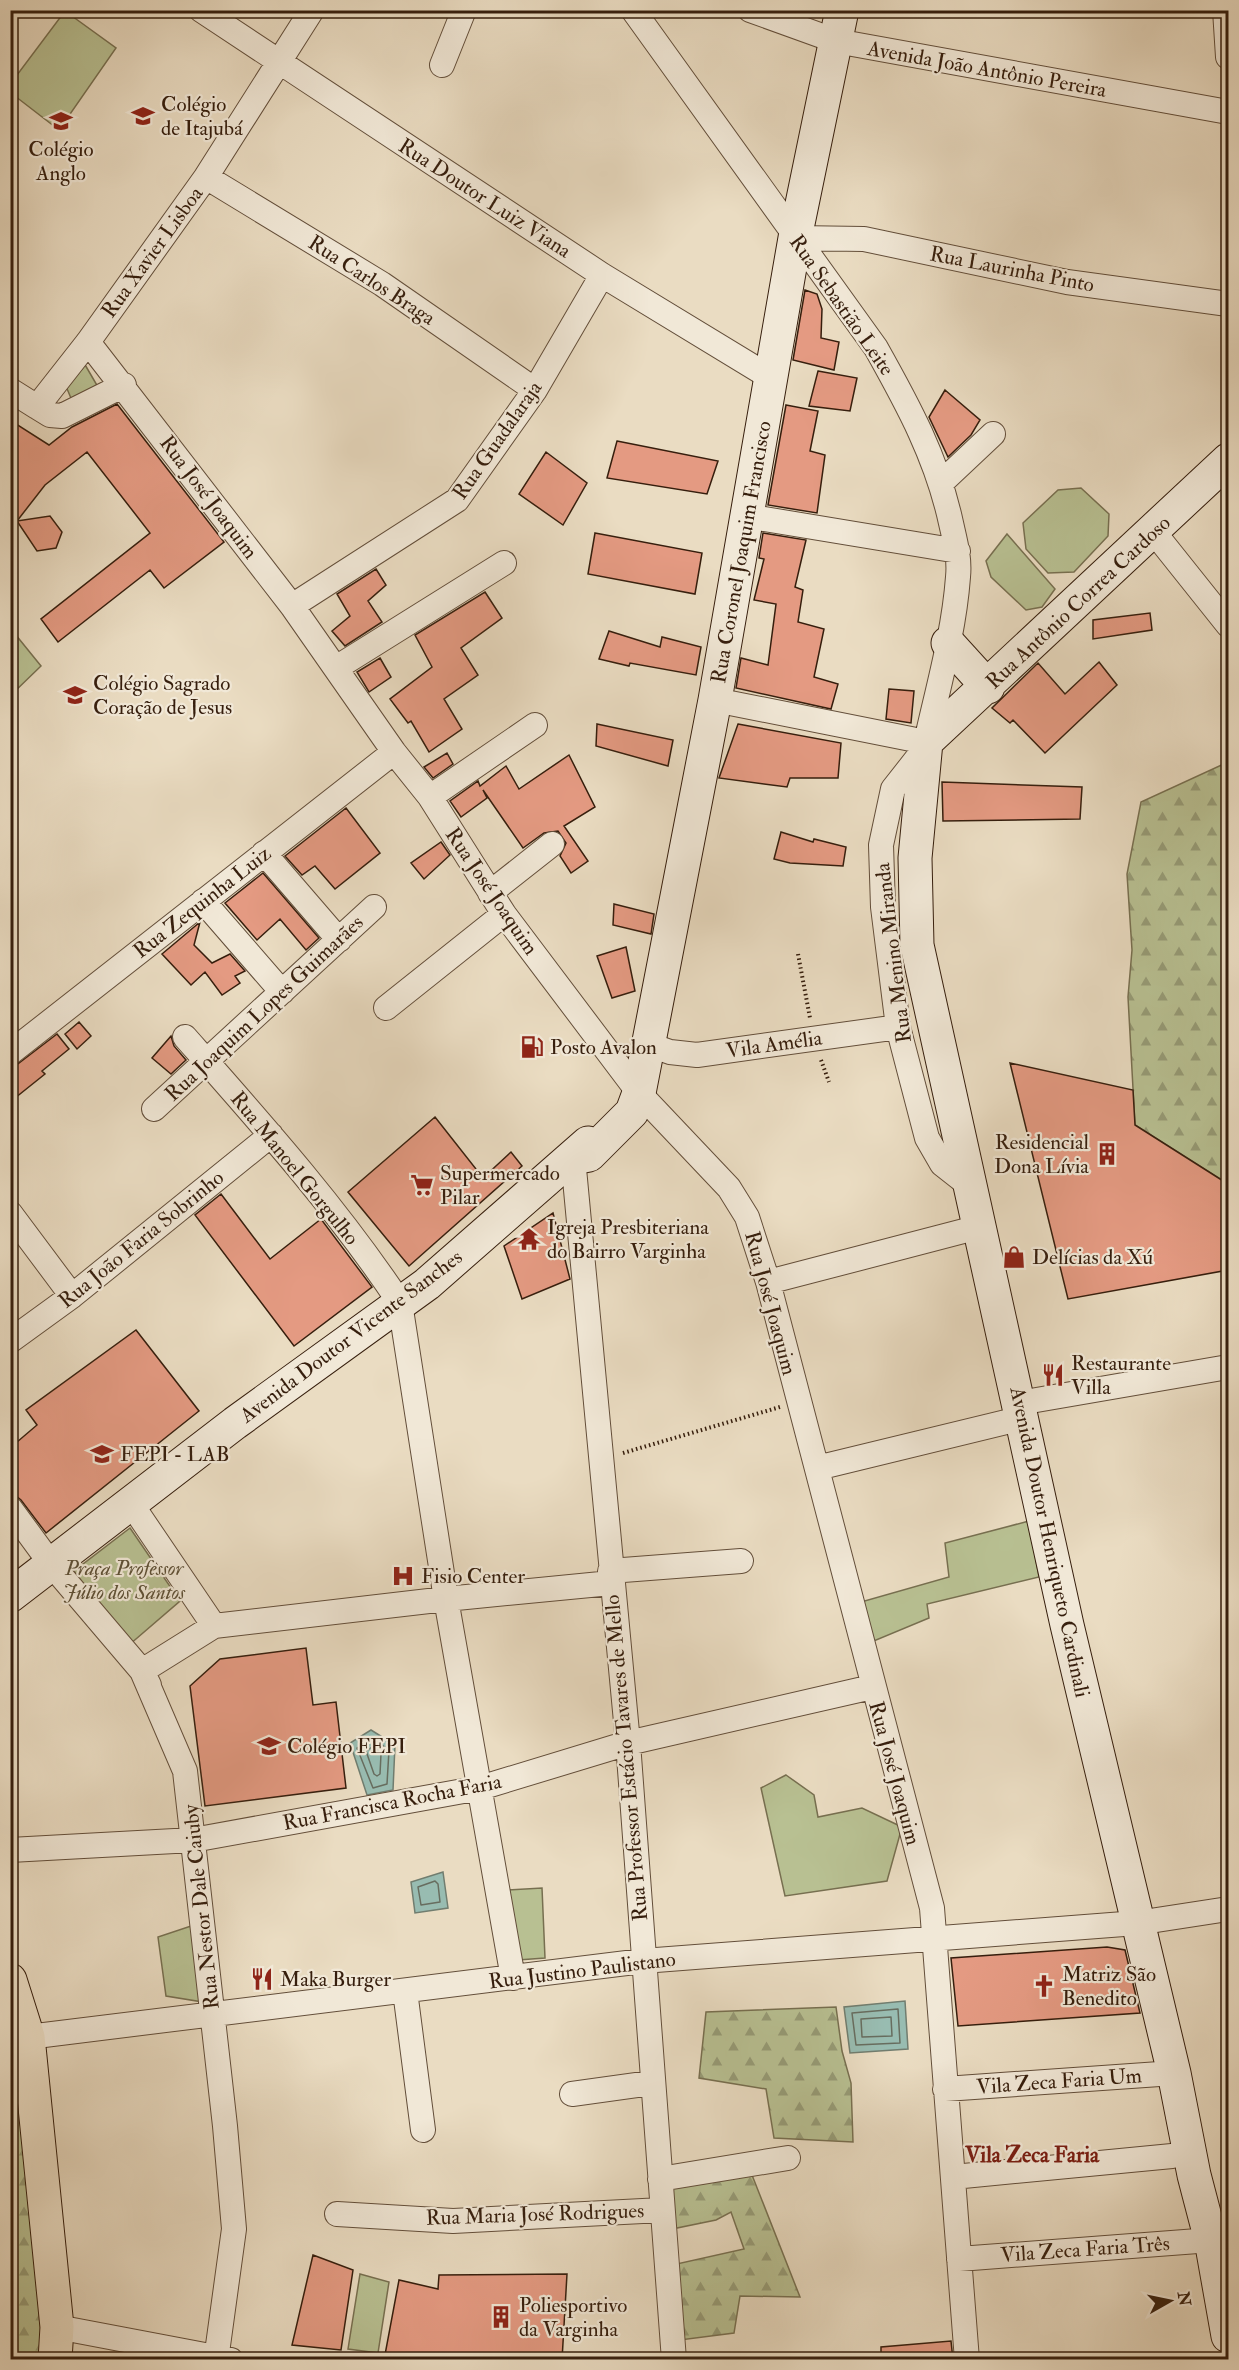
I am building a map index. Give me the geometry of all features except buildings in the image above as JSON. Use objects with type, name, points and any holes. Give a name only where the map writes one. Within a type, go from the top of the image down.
[{"type":"main road","name":"Rua Coronel Joaquim Francisco","points":[[639,1093],[715,700],[746,516],[773,379],[795,238],[839,26]]},
{"type":"main road","name":"Rua Antônio Correa Cardoso","points":[[926,745],[1228,460]]},
{"type":"main road","points":[[948,643],[988,687]]},
{"type":"main road","name":"Avenida Doutor Henriqueto Cardinali","points":[[926,745],[915,858],[917,945],[1067,1625],[1174,2073],[1228,2327]]},
{"type":"main road","name":"Avenida Doutor Vicente Sanches","points":[[10,1596],[235,1424],[427,1284],[573,1158],[589,1155],[632,1112],[639,1093]]},
{"type":"main road","points":[[10,1980],[28,2037],[57,2327],[55,2360]]},
{"type":"street","name":"Rua Doutor Luiz Viana","points":[[201,10],[602,275],[773,379]]},
{"type":"street","name":"Rua Xavier Lisboa","points":[[37,407],[88,342],[206,177],[312,10]]},
{"type":"street","points":[[442,65],[464,10]]},
{"type":"street","name":"Rua Sebastião Leite","points":[[633,10],[876,348],[909,406],[942,482],[958,551],[958,576],[948,643],[926,745]]},
{"type":"street","name":"Avenida João Antônio Pereira","points":[[750,10],[839,26],[1228,112]]},
{"type":"street","points":[[1224,10],[1228,57]]},
{"type":"street","name":"Rua Carlos Braga","points":[[206,177],[382,284],[535,390]]},
{"type":"street","name":"Rua Laurinha Pinto","points":[[795,238],[864,238],[1066,282],[1228,304]]},
{"type":"street","name":"Rua Guadalaraja","points":[[292,606],[457,500],[535,390],[602,275]]},
{"type":"street","name":"Rua José Joaquim","points":[[88,342],[124,385],[292,606],[394,752],[430,797],[504,914],[639,1093],[729,1188],[747,1217],[768,1281],[798,1402],[818,1468],[872,1687],[932,1908],[967,2360]]},
{"type":"street","points":[[10,390],[50,415],[62,417],[124,385]]},
{"type":"street","points":[[942,482],[993,434]]},
{"type":"street","points":[[746,516],[958,551]]},
{"type":"street","points":[[1153,531],[1228,625]]},
{"type":"street","points":[[336,668],[504,563]]},
{"type":"street","points":[[715,700],[926,745]]},
{"type":"street","points":[[430,797],[535,725]]},
{"type":"street","name":"Rua Menino Miranda","points":[[926,745],[893,789],[881,845],[883,907],[898,1027],[927,1138],[942,1164],[970,1186]]},
{"type":"street","name":"Rua Zequinha Luiz","points":[[10,1053],[394,752]]},
{"type":"street","points":[[490,893],[552,844]]},
{"type":"street","points":[[264,853],[339,940]]},
{"type":"street","points":[[203,901],[282,992]]},
{"type":"street","name":"Rua Joaquim Lopes Guimarães","points":[[154,1109],[374,907]]},
{"type":"street","points":[[386,1008],[504,914]]},
{"type":"street","name":"Vila Amélia","points":[[650,1045],[670,1052],[697,1055],[898,1027]]},
{"type":"street","name":"Rua Manoel Gorgulho","points":[[185,1037],[270,1135],[378,1270],[400,1303]]},
{"type":"street","name":"Rua João Faria Sobrinho","points":[[10,1341],[72,1296],[270,1135]]},
{"type":"street","name":"Rua Professor Estácio Tavares de Mello","points":[[573,1158],[627,1743],[651,2083],[674,2360]]},
{"type":"street","points":[[10,1213],[72,1296]]},
{"type":"street","points":[[768,1281],[980,1227]]},
{"type":"street","points":[[400,1303],[446,1599],[513,1978]]},
{"type":"street","points":[[818,1468],[1021,1410],[1228,1367]]},
{"type":"street","points":[[132,1505],[214,1626]]},
{"type":"street","name":"Rua Nestor Dale Caiuby","points":[[10,1508],[51,1564],[142,1671],[185,1770],[213,2014],[234,2229],[221,2358]]},
{"type":"street","points":[[142,1671],[214,1626],[741,1562]]},
{"type":"street","name":"Rua Francisca Rocha Faria","points":[[10,1850],[193,1840],[480,1788],[627,1743],[872,1687]]},
{"type":"street","name":"Rua Justino Paulistano","points":[[28,2037],[643,1961],[1137,1923],[1228,1909]]},
{"type":"street","points":[[405,1991],[423,2130]]},
{"type":"street","name":"Vila Zeca Faria Um","points":[[945,2089],[1174,2073]]},
{"type":"street","points":[[572,2094],[651,2083]]},
{"type":"street","points":[[953,2177],[1172,2156]]},
{"type":"street","points":[[660,2180],[788,2158]]},
{"type":"street","name":"Rua Maria José Rodrigues","points":[[337,2214],[453,2221],[662,2210]]},
{"type":"street","name":"Vila Zeca Faria Três","points":[[959,2259],[1211,2240]]},
{"type":"street","points":[[57,2327],[221,2358]]},
{"type":"path","points":[[601,1459],[798,1402]]},
{"type":"green space","points":[[65,11],[116,48],[59,130],[11,93],[11,83]]},
{"type":"green space","points":[[84,363],[98,387],[73,403],[65,384]]},
{"type":"green space","points":[[1081,488],[1109,514],[1108,536],[1074,572],[1048,573],[1026,549],[1023,523],[1058,490]]},
{"type":"green space","points":[[1007,534],[1055,589],[1042,607],[1026,610],[991,577],[986,561]]},
{"type":"green space","points":[[11,629],[41,666],[10,695]]},
{"type":"green space","points":[[1228,762],[1228,1184],[1135,1125],[1128,997],[1132,950],[1127,874],[1141,802]]},
{"type":"green space","points":[[1029,1521],[1039,1577],[927,1604],[929,1618],[869,1643],[861,1602],[949,1577],[945,1543]]},
{"type":"green space","name":"Praça Professor Júlio dos Santos","points":[[130,1528],[180,1601],[129,1645],[74,1571]]},
{"type":"green space","points":[[786,1775],[814,1795],[818,1817],[862,1808],[902,1827],[887,1881],[785,1896],[761,1788]]},
{"type":"green space","points":[[542,1888],[545,1958],[518,1960],[507,1890]]},
{"type":"green space","points":[[194,1925],[203,2002],[166,1996],[158,1937]]},
{"type":"green space","points":[[836,2007],[842,2051],[851,2083],[853,2142],[774,2138],[766,2089],[699,2078],[706,2012]]},
{"type":"green space","points":[[10,2012],[17,2033],[43,2359],[11,2359]]},
{"type":"green space","points":[[752,2175],[800,2297],[740,2296],[734,2333],[680,2340],[672,2265],[744,2249],[731,2212],[716,2220],[672,2229],[670,2187]]},
{"type":"green space","points":[[360,2274],[389,2282],[378,2353],[348,2349]]},
{"type":"water","points":[[371,1730],[395,1745],[393,1790],[367,1795],[350,1743]]},
{"type":"water","points":[[443,1872],[448,1908],[415,1913],[411,1882]]},
{"type":"water","points":[[905,2001],[908,2049],[850,2053],[844,2007]]},
{"type":"place","name":"Colégio de Itajubá","points":[[143,116]]},
{"type":"place","name":"Colégio Anglo","points":[[61,121]]},
{"type":"place","name":"Colégio Sagrado Coração de Jesus","points":[[75,695]]},
{"type":"place","name":"Posto Avalon","points":[[532,1047]]},
{"type":"place","name":"Residencial Dona Lívia","points":[[1107,1154]]},
{"type":"place","name":"Supermercado Pilar","points":[[422,1185]]},
{"type":"place","name":"Igreja Presbiteriana do Bairro Varginha","points":[[529,1239]]},
{"type":"place","name":"Delícias da Xú","points":[[1014,1257]]},
{"type":"place","name":"Restaurante Villa","points":[[1053,1375]]},
{"type":"place","name":"FEPI - LAB","points":[[102,1454]]},
{"type":"place","name":"Fisio Center","points":[[403,1576]]},
{"type":"place","name":"Colégio FEPI","points":[[269,1746]]},
{"type":"place","name":"Maka Burger","points":[[262,1979]]},
{"type":"place","name":"Matriz São Benedito","points":[[1044,1986]]},
{"type":"place","name":"Poliesportivo da Varginha","points":[[501,2317]]},
{"type":"district","name":"Vila Zeca Faria","points":[[1032,2154]]}]
